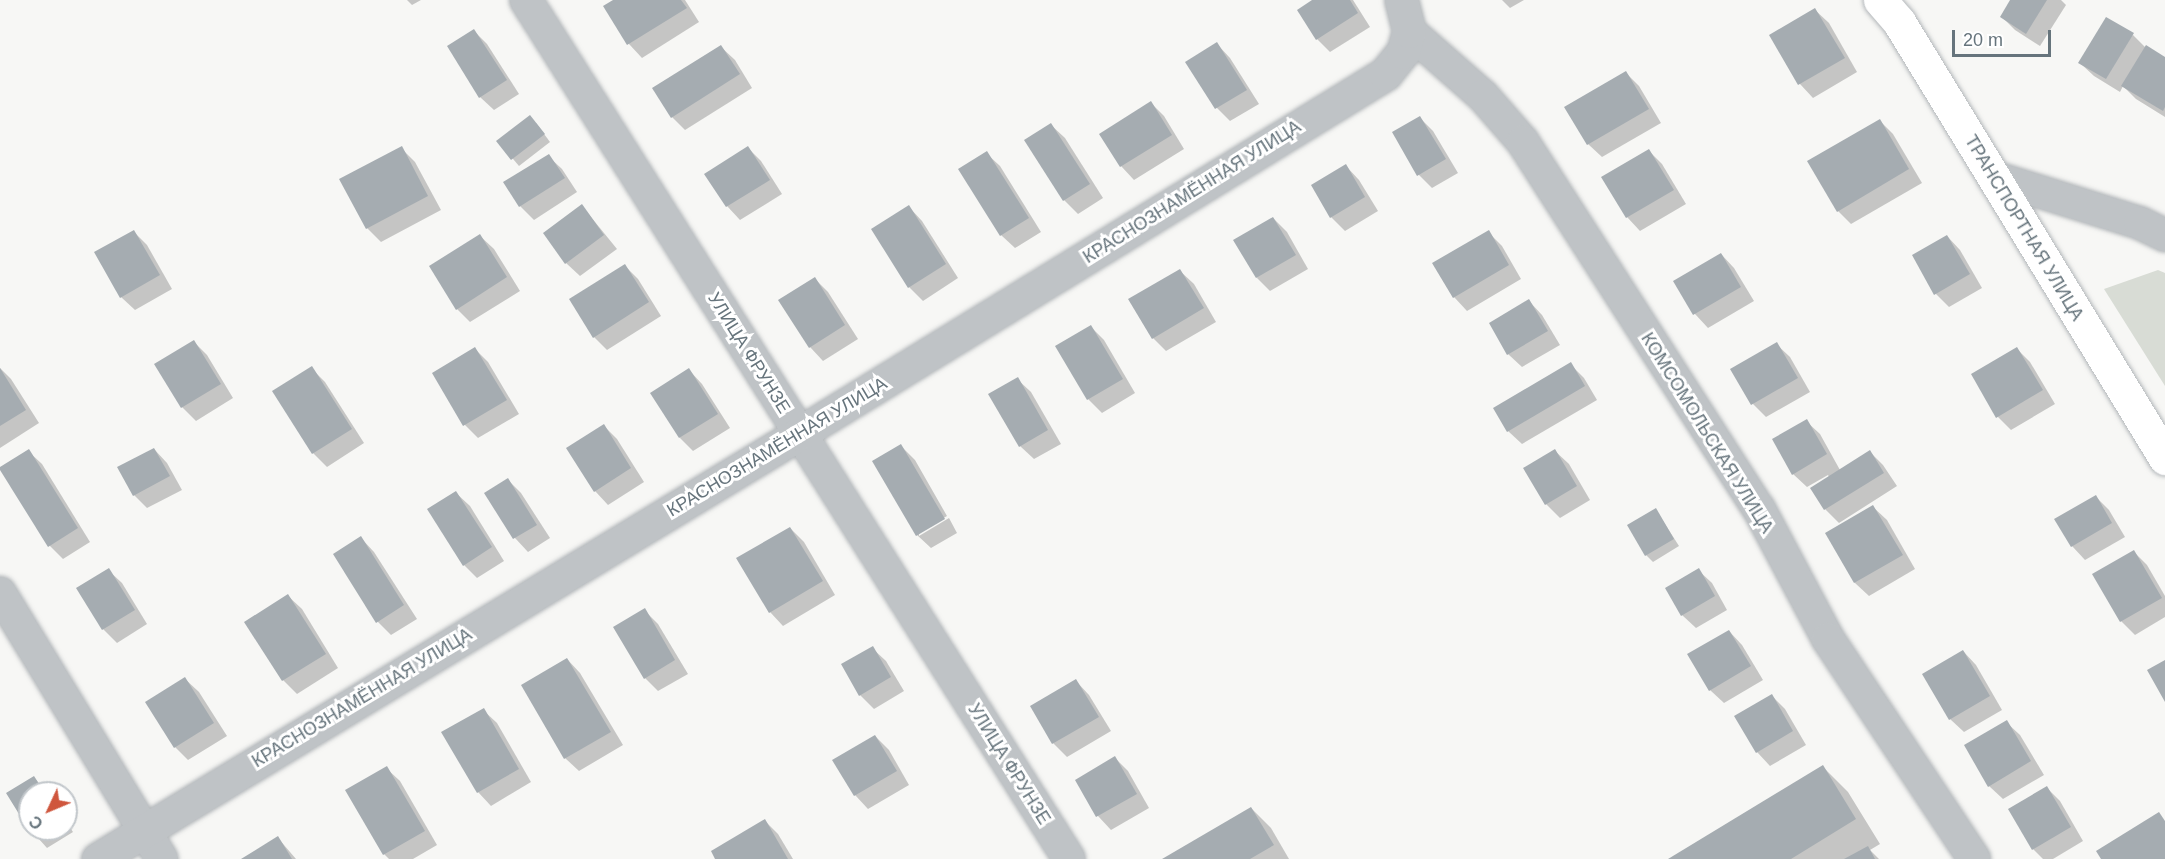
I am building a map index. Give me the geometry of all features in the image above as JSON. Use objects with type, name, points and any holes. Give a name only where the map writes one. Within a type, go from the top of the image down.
[{"type":"main road","name":"ТРАНСПОРТНАЯ УЛИЦА","points":[[1880,0],[1899,22],[2165,458]]},
{"type":"street","name":"УЛИЦА ФРУНЗЕ","points":[[526,0],[1069,859]]},
{"type":"street","points":[[1401,0],[1409,31]]},
{"type":"street","name":"КРАСНОЗНАМЁННАЯ УЛИЦА","points":[[98,859],[800,433],[1385,74],[1403,52],[1409,31]]},
{"type":"street","name":"КОМСОМОЛЬСКАЯ УЛИЦА","points":[[1409,31],[1483,96],[1522,142],[1759,509],[1828,639],[1974,859]]},
{"type":"street","points":[[1994,177],[2140,223],[2165,234]]},
{"type":"street","points":[[0,593],[162,859]]},
{"type":"shaded area","points":[[2158,270],[2165,273],[2165,386],[2104,289]]},
{"type":"building","points":[[613,0],[681,0],[687,8],[627,45],[603,6]]},
{"type":"building","points":[[1312,0],[1350,0],[1358,13],[1316,40],[1297,10]]},
{"type":"building","points":[[2010,0],[2047,0],[2026,34],[2000,17]]},
{"type":"building","points":[[1815,8],[1845,58],[1798,85],[1769,35]]},
{"type":"building","points":[[2106,17],[2134,33],[2106,79],[2078,63]]},
{"type":"building","points":[[474,29],[507,80],[479,98],[447,46]]},
{"type":"building","points":[[1217,42],[1247,90],[1215,109],[1185,62]]},
{"type":"building","points":[[721,45],[740,74],[671,118],[652,88]]},
{"type":"building","points":[[2146,45],[2165,57],[2165,107],[2163,111],[2121,86]]},
{"type":"building","points":[[1626,71],[1649,109],[1587,145],[1564,107]]},
{"type":"building","points":[[1151,101],[1172,135],[1120,167],[1099,134]]},
{"type":"building","points":[[530,115],[545,134],[511,160],[496,141]]},
{"type":"building","points":[[1420,116],[1446,159],[1417,176],[1392,132]]},
{"type":"building","points":[[1880,119],[1909,169],[1837,212],[1807,161]]},
{"type":"building","points":[[1051,123],[1090,184],[1063,201],[1024,140]]},
{"type":"building","points":[[402,146],[428,196],[366,229],[339,179]]},
{"type":"building","points":[[748,146],[770,180],[726,207],[704,174]]},
{"type":"building","points":[[1649,149],[1674,190],[1626,218],[1601,177]]},
{"type":"building","points":[[987,151],[1029,218],[1000,236],[958,169]]},
{"type":"building","points":[[549,154],[565,178],[519,207],[503,182]]},
{"type":"building","points":[[1346,164],[1365,197],[1330,218],[1311,185]]},
{"type":"building","points":[[582,204],[604,235],[565,264],[543,233]]},
{"type":"building","points":[[909,205],[946,264],[908,288],[871,229]]},
{"type":"building","points":[[1273,217],[1296,255],[1256,278],[1233,240]]},
{"type":"building","points":[[134,230],[160,275],[120,298],[94,252]]},
{"type":"building","points":[[1489,230],[1509,265],[1453,298],[1432,263]]},
{"type":"building","points":[[480,234],[507,277],[456,310],[429,266]]},
{"type":"building","points":[[1947,235],[1970,274],[1934,295],[1912,255]]},
{"type":"building","points":[[1721,253],[1741,287],[1693,315],[1673,281]]},
{"type":"building","points":[[625,264],[649,302],[593,338],[569,299]]},
{"type":"building","points":[[1180,269],[1204,308],[1152,339],[1128,299]]},
{"type":"building","points":[[815,277],[845,325],[809,348],[778,300]]},
{"type":"building","points":[[1529,299],[1548,331],[1507,355],[1489,323]]},
{"type":"building","points":[[1091,325],[1123,379],[1087,400],[1055,346]]},
{"type":"building","points":[[194,340],[221,384],[181,408],[154,364]]},
{"type":"building","points":[[1777,342],[1798,378],[1751,405],[1730,369]]},
{"type":"building","points":[[475,347],[507,400],[463,426],[432,373]]},
{"type":"building","points":[[2017,347],[2043,390],[1996,418],[1971,374]]},
{"type":"building","points":[[1571,362],[1585,386],[1507,432],[1493,408]]},
{"type":"building","points":[[312,366],[352,429],[312,454],[272,391]]},
{"type":"building","points":[[0,368],[26,410],[0,426]]},
{"type":"building","points":[[689,368],[718,414],[679,438],[650,393]]},
{"type":"building","points":[[1018,377],[1048,430],[1019,447],[988,394]]},
{"type":"building","points":[[1807,419],[1827,454],[1792,475],[1772,439]]},
{"type":"building","points":[[604,424],[631,468],[594,492],[566,448]]},
{"type":"building","points":[[901,444],[945,519],[916,536],[872,461]]},
{"type":"building","points":[[154,448],[170,476],[133,496],[117,467]]},
{"type":"building","points":[[29,449],[78,528],[48,547],[0,470],[0,467]]},
{"type":"building","points":[[1555,449],[1577,486],[1545,505],[1523,468]]},
{"type":"building","points":[[1870,450],[1884,473],[1824,510],[1810,488]]},
{"type":"building","points":[[508,478],[537,525],[513,539],[484,493]]},
{"type":"building","points":[[456,491],[492,547],[463,566],[427,509]]},
{"type":"building","points":[[2096,495],[2112,523],[2071,547],[2054,519]]},
{"type":"building","points":[[1873,505],[1903,555],[1854,583],[1825,533]]},
{"type":"building","points":[[1656,508],[1674,539],[1645,556],[1627,525]]},
{"type":"building","points":[[790,527],[823,581],[769,613],[736,558]]},
{"type":"building","points":[[361,536],[404,605],[376,623],[333,554]]},
{"type":"building","points":[[2134,550],[2162,598],[2120,622],[2092,574]]},
{"type":"building","points":[[109,568],[135,610],[102,630],[76,588]]},
{"type":"building","points":[[1699,568],[1715,596],[1681,616],[1665,588]]},
{"type":"building","points":[[288,594],[326,654],[282,681],[244,622]]},
{"type":"building","points":[[645,608],[675,660],[644,679],[613,627]]},
{"type":"building","points":[[1729,630],[1751,666],[1709,691],[1687,654]]},
{"type":"building","points":[[873,646],[891,677],[859,696],[841,664]]},
{"type":"building","points":[[1963,650],[1990,696],[1949,720],[1922,674]]},
{"type":"building","points":[[567,658],[611,732],[564,759],[521,685]]},
{"type":"building","points":[[2165,660],[2165,702],[2147,670]]},
{"type":"building","points":[[185,677],[214,723],[174,748],[145,702]]},
{"type":"building","points":[[1076,679],[1099,717],[1052,744],[1030,706]]},
{"type":"building","points":[[1772,694],[1793,731],[1756,753],[1734,716]]},
{"type":"building","points":[[484,708],[519,769],[477,793],[441,732]]},
{"type":"building","points":[[2007,720],[2031,761],[1988,787],[1964,745]]},
{"type":"building","points":[[875,735],[897,771],[854,796],[832,760]]},
{"type":"building","points":[[1115,756],[1137,794],[1096,817],[1075,780]]},
{"type":"building","points":[[1823,765],[1856,819],[1791,859],[1668,859]]},
{"type":"building","points":[[387,766],[425,831],[383,855],[345,790]]},
{"type":"building","points":[[34,776],[37,781],[26,781]]},
{"type":"building","points":[[18,786],[18,812],[6,793]]},
{"type":"building","points":[[2047,786],[2071,827],[2032,850],[2008,809]]},
{"type":"building","points":[[1251,807],[1274,845],[1250,859],[1162,859]]},
{"type":"building","points":[[2159,812],[2165,821],[2165,859],[2101,859],[2096,851]]},
{"type":"building","points":[[765,819],[788,859],[715,859],[711,851]]},
{"type":"building","points":[[278,836],[292,859],[241,859]]},
{"type":"building","points":[[1868,846],[1875,859],[1844,859]]}]
